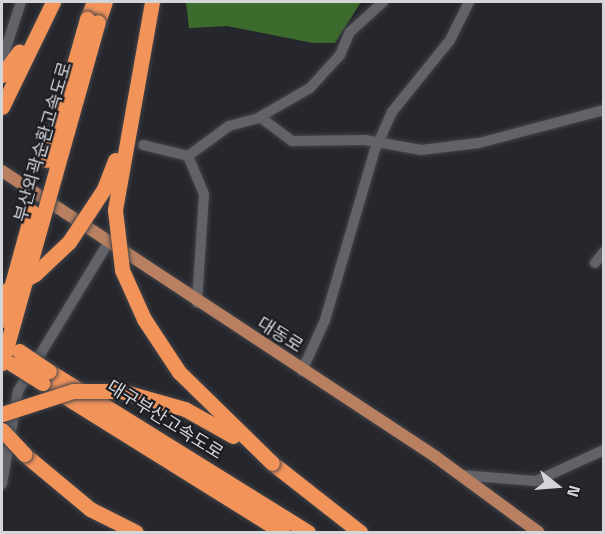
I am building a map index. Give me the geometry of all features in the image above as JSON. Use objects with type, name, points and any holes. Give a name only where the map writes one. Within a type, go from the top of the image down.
[{"type":"highway","points":[[2,75],[52,2]]},
{"type":"highway","points":[[2,107],[52,2]]},
{"type":"highway","name":"부산외곽순환고속도로","points":[[8,359],[93,20],[94,2]]},
{"type":"highway","name":"부산외곽순환고속도로","points":[[2,320],[93,20],[105,2]]},
{"type":"highway","points":[[2,293],[54,258],[98,199],[122,140],[152,2]]},
{"type":"highway","points":[[147,27],[115,210],[122,270],[144,319],[179,372],[272,463]]},
{"type":"highway","name":"대구부산고속도로","points":[[2,340],[8,359],[46,377],[308,532]]},
{"type":"highway","name":"대구부산고속도로","points":[[46,377],[282,532]]},
{"type":"highway","points":[[2,414],[73,391],[141,394],[209,421],[272,463],[360,532]]},
{"type":"highway","points":[[2,430],[24,454],[90,509],[136,532]]},
{"type":"main road","name":"대동로","points":[[2,171],[197,303],[460,475],[538,532]]},
{"type":"street","points":[[2,60],[21,2]]},
{"type":"street","points":[[143,145],[188,156],[229,126],[260,117],[319,80],[350,32],[383,2]]},
{"type":"street","points":[[302,370],[325,320],[378,142],[392,112],[450,40],[469,2]]},
{"type":"street","points":[[260,117],[292,141],[378,142],[421,150],[457,147],[603,110]]},
{"type":"street","points":[[188,156],[204,194],[197,303]]},
{"type":"street","points":[[2,484],[18,391],[108,243]]},
{"type":"street","points":[[595,263],[603,252]]},
{"type":"street","points":[[460,475],[536,481],[603,450]]},
{"type":"green space","points":[[186,2],[361,2],[335,43],[313,43],[227,26],[189,28]]}]
